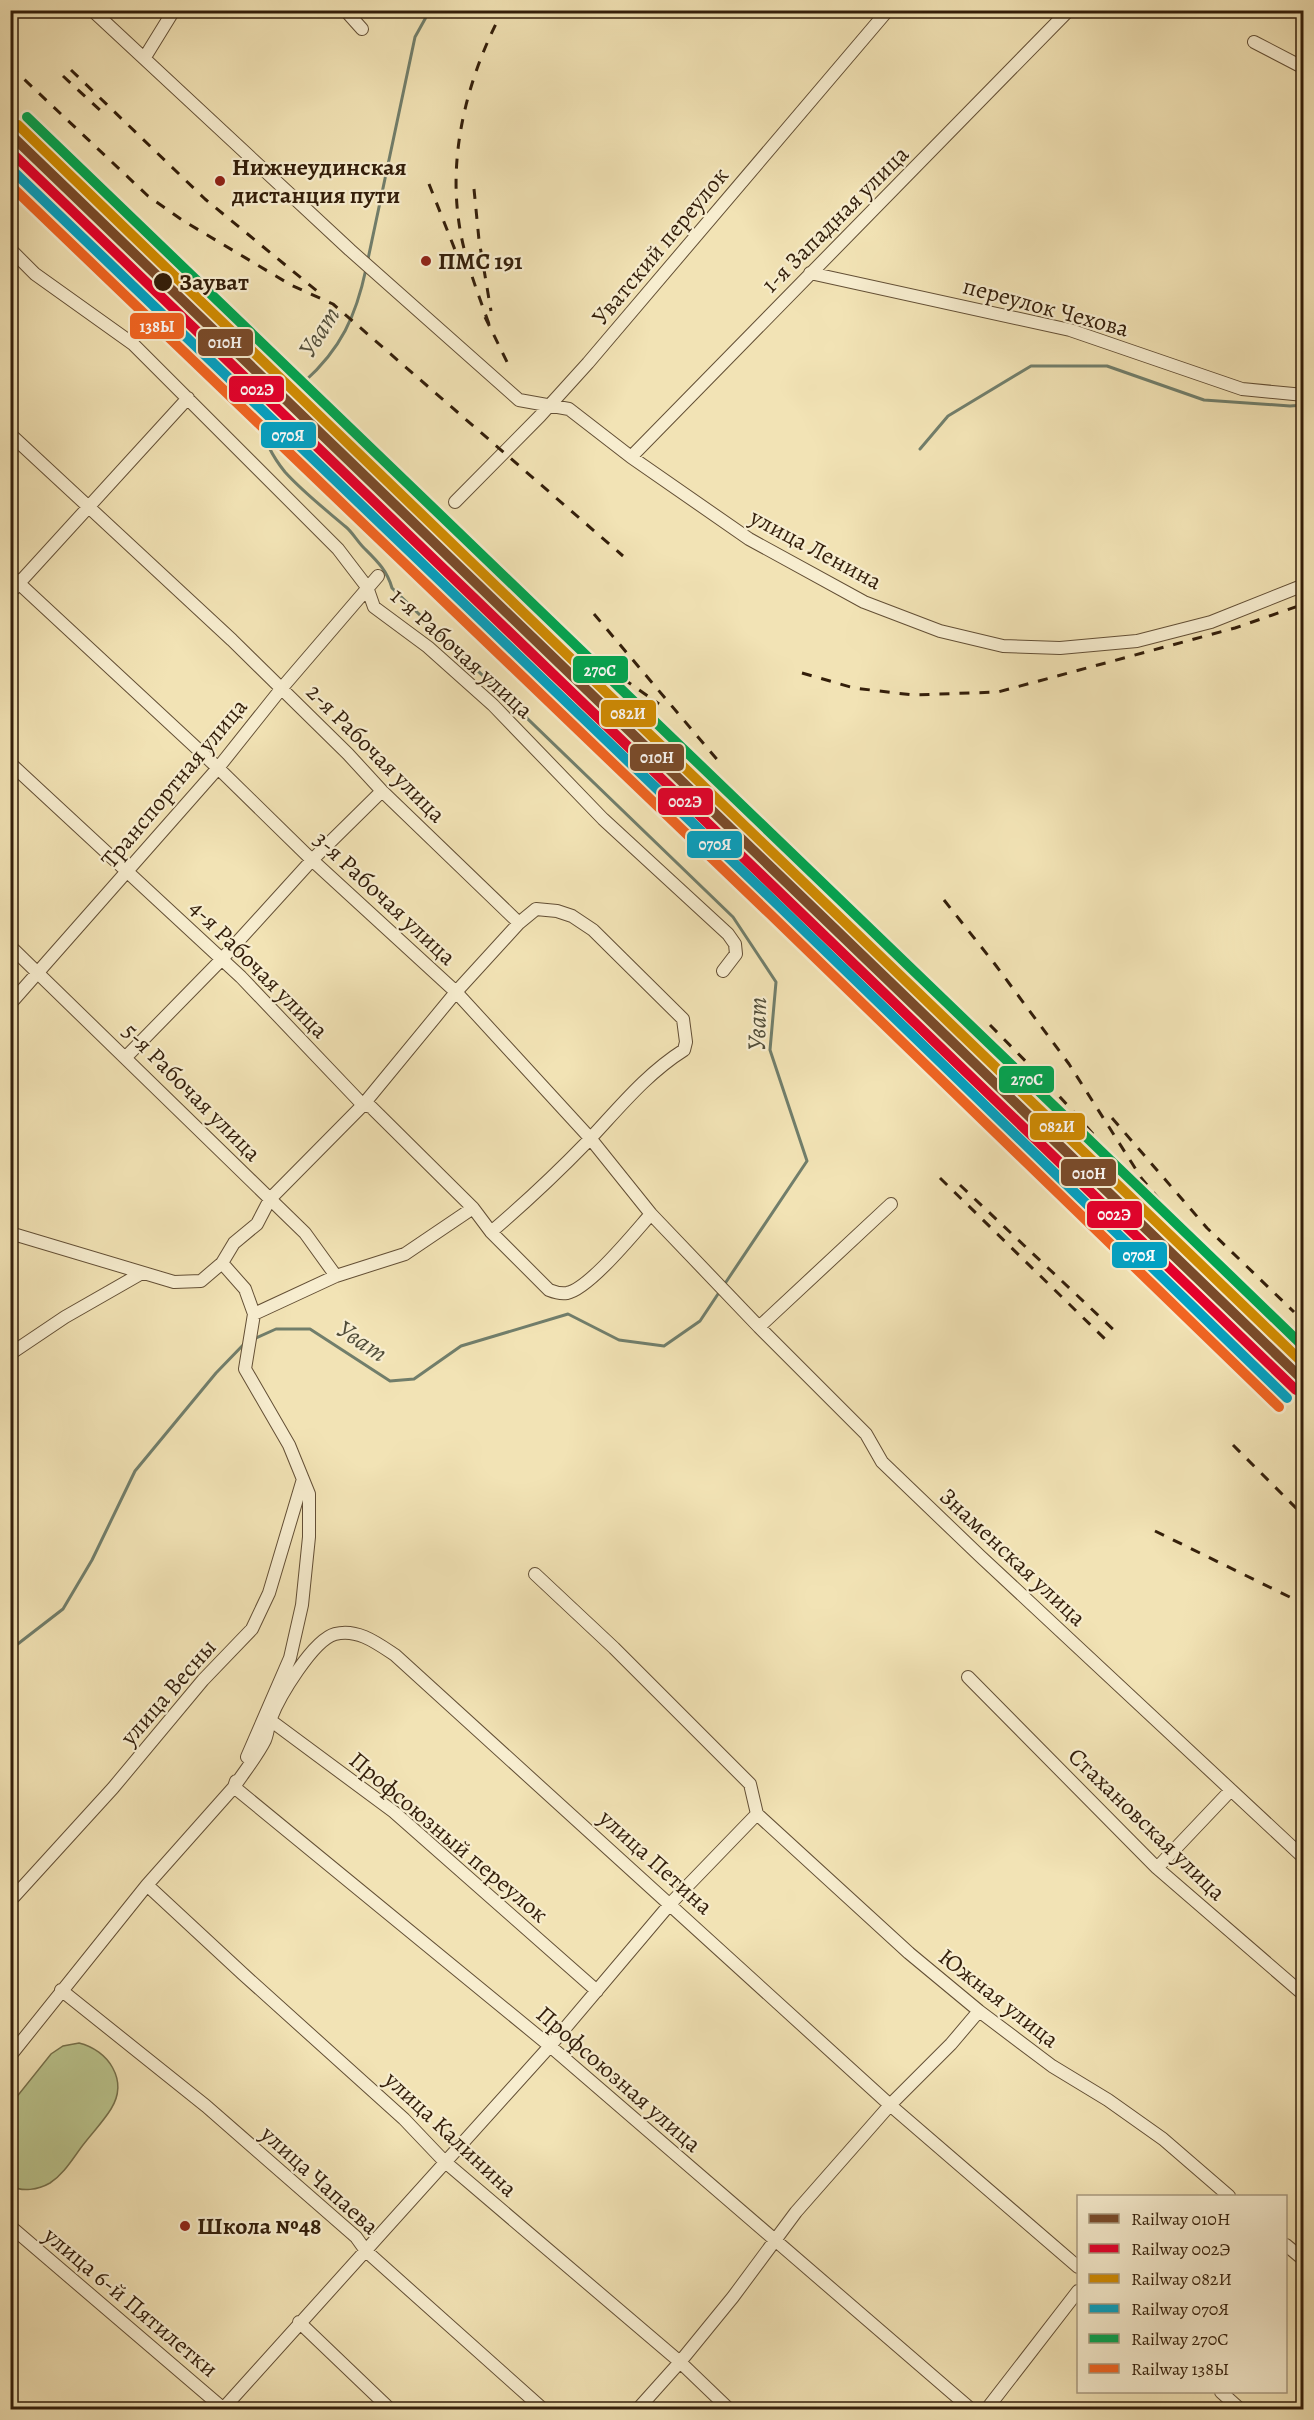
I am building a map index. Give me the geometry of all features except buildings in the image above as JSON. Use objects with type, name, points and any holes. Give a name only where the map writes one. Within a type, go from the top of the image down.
[{"type":"street","name":"улица Ленина","points":[[93,10],[350,250],[519,400],[569,409],[631,457],[748,539],[864,602],[940,631],[1003,646],[1060,648],[1137,641],[1211,622],[1304,585]]},
{"type":"street","points":[[145,57],[174,10]]},
{"type":"street","points":[[345,10],[362,29]]},
{"type":"street","name":"Уватский переулок","points":[[455,502],[550,406],[888,10]]},
{"type":"street","name":"1-я Западная улица","points":[[631,457],[1069,10]]},
{"type":"street","points":[[1254,42],[1304,68]]},
{"type":"street","name":"1-я Рабочая улица","points":[[10,249],[35,274],[133,344],[338,549],[367,587],[374,607],[428,647],[493,705],[603,819],[728,934],[735,945],[736,954],[723,971]]},
{"type":"street","name":"переулок Чехова","points":[[810,273],[1070,330],[1242,389],[1304,394]]},
{"type":"street","points":[[13,584],[90,506],[188,398]]},
{"type":"street","name":"2-я Рабочая улица","points":[[10,434],[90,506],[281,688],[382,791],[519,922]]},
{"type":"street","name":"Транспортная улица","points":[[10,1004],[218,768],[281,688],[378,576]]},
{"type":"street","name":"3-я Рабочая улица","points":[[13,584],[218,768],[312,860],[456,992],[590,1138],[651,1214],[709,1273]]},
{"type":"street","name":"4-я Рабочая улица","points":[[10,763],[222,959],[363,1106],[371,1107],[473,1208],[491,1232],[549,1290],[556,1293],[568,1293],[581,1287],[651,1214]]},
{"type":"street","points":[[126,1057],[222,959],[312,860],[382,791]]},
{"type":"street","points":[[10,1233],[174,1282],[201,1281],[222,1263],[234,1243],[257,1224],[270,1199],[363,1106],[456,992],[519,922],[536,909],[557,911],[572,916],[593,930],[683,1019],[686,1042],[684,1050],[667,1061],[616,1108],[537,1192],[491,1232]]},
{"type":"street","name":"5-я Рабочая улица","points":[[10,945],[305,1233],[336,1276]]},
{"type":"street","points":[[759,1328],[891,1204]]},
{"type":"street","points":[[254,1314],[336,1276],[405,1254],[473,1208]]},
{"type":"street","points":[[10,2056],[147,1885],[234,1787],[290,1658],[302,1605],[309,1537],[309,1494],[289,1445],[245,1370],[254,1314],[245,1289],[222,1263]]},
{"type":"street","points":[[10,1354],[65,1317],[142,1273]]},
{"type":"street","name":"Знаменская улица","points":[[709,1273],[759,1328],[866,1434],[882,1462],[1304,1858]]},
{"type":"street","name":"улица Весны","points":[[10,1901],[113,1788],[203,1680],[252,1629],[268,1593],[303,1479]]},
{"type":"street","points":[[223,2409],[550,2046],[670,1904],[757,1814],[750,1784],[614,1648],[535,1574]]},
{"type":"street","name":"улица Петина","points":[[234,1787],[265,1740],[270,1720],[301,1666],[321,1642],[334,1634],[360,1635],[395,1655],[890,2105],[1077,2266]]},
{"type":"street","name":"Стахановская улица","points":[[968,1677],[1157,1868],[1304,1995]]},
{"type":"street","name":"Профсоюзный переулок","points":[[270,1720],[394,1812],[597,1991]]},
{"type":"street","name":"Профсоюзная улица","points":[[234,1787],[550,2046],[972,2409]]},
{"type":"street","points":[[1157,1868],[1231,1790]]},
{"type":"street","name":"Южная улица","points":[[757,1814],[909,1953],[979,2011],[1052,2066],[1108,2100],[1162,2139],[1228,2195]]},
{"type":"street","name":"улица Калинина","points":[[147,1885],[404,2119],[444,2161],[680,2362],[730,2409]]},
{"type":"street","name":"улица Чапаева","points":[[61,1990],[206,2106],[356,2237],[366,2251],[544,2409]]},
{"type":"street","points":[[637,2409],[680,2362],[733,2297],[774,2240],[890,2105],[951,2044],[979,2011]]},
{"type":"street","name":"улица 6-й Пятилетки","points":[[10,2226],[223,2409]]},
{"type":"street","points":[[1287,2246],[1304,2260]]},
{"type":"street","points":[[986,2409],[1077,2291]]},
{"type":"street","points":[[299,2322],[391,2409]]},
{"type":"street","points":[[1223,2393],[1241,2409]]},
{"type":"street","points":[[1299,2409],[1304,2404]]},
{"type":"green space","points":[[79,2043],[99,2052],[113,2068],[118,2087],[111,2109],[68,2166],[50,2183],[25,2190],[11,2186],[11,2104],[51,2054],[63,2046]]},
{"type":"waterway","name":"Уват","points":[[368,259],[415,37],[430,10]]},
{"type":"waterway","name":"Уват","points":[[366,269],[352,317],[337,344],[317,370],[267,413],[263,432],[273,454],[285,472],[348,529],[381,566],[392,588],[733,917],[776,982],[770,1050],[807,1161],[724,1285]]},
{"type":"waterway","points":[[920,449],[948,416],[1031,366],[1107,366],[1204,400],[1304,405]]},
{"type":"waterway","name":"Уват","points":[[254,1339],[276,1329],[310,1329],[390,1381],[414,1379],[461,1346],[568,1314],[619,1340],[664,1346],[700,1321],[720,1291]]},
{"type":"waterway","name":"Уват","points":[[10,1650],[63,1609],[92,1560],[135,1471],[216,1373],[245,1343]]},
{"type":"railway","points":[[489,324],[471,274],[461,236],[456,196],[456,168],[459,140],[471,86],[503,10]]},
{"type":"railway","points":[[10,66],[148,196],[182,220],[291,285],[333,304],[623,556]]},
{"type":"railway","points":[[71,70],[205,199],[317,291]]},
{"type":"railway","points":[[63,76],[102,112]]},
{"type":"railway","points":[[429,184],[461,265]]},
{"type":"railway","points":[[474,189],[479,240],[491,311]]},
{"type":"railway","points":[[485,317],[508,364]]},
{"type":"railway","points":[[802,673],[854,688],[913,695],[998,692],[1235,628],[1304,604]]},
{"type":"railway","points":[[525,609],[659,704]]},
{"type":"railway","points":[[594,614],[720,763]]},
{"type":"railway","points":[[944,900],[1069,1064],[1142,1179],[1234,1288]]},
{"type":"railway","points":[[990,1025],[1094,1135],[1144,1202]]},
{"type":"railway","points":[[1112,1118],[1207,1228],[1294,1312]]},
{"type":"railway","points":[[940,1178],[1108,1342]]},
{"type":"railway","points":[[960,1185],[1117,1333]]},
{"type":"railway","points":[[1233,1445],[1304,1516]]},
{"type":"railway","points":[[1155,1531],[1304,1604]]},
{"type":"rail line","name":"270С","points":[[27,117],[1304,1347]]},
{"type":"rail line","name":"082И","points":[[18,125],[1304,1364]]},
{"type":"rail line","name":"010Н","points":[[10,134],[1304,1381]]},
{"type":"rail line","name":"002Э","points":[[10,151],[1296,1390]]},
{"type":"rail line","name":"070Я","points":[[10,168],[778,905],[1287,1398]]},
{"type":"rail line","name":"138Ы","points":[[10,185],[770,914],[1279,1407]]},
{"type":"place","name":"Нижнеудинская дистанция пути","points":[[220,181]]},
{"type":"place","name":"ПМС 191","points":[[426,261]]},
{"type":"place","name":"Зауват","points":[[163,282]]},
{"type":"place","name":"Школа №48","points":[[185,2226]]}]
